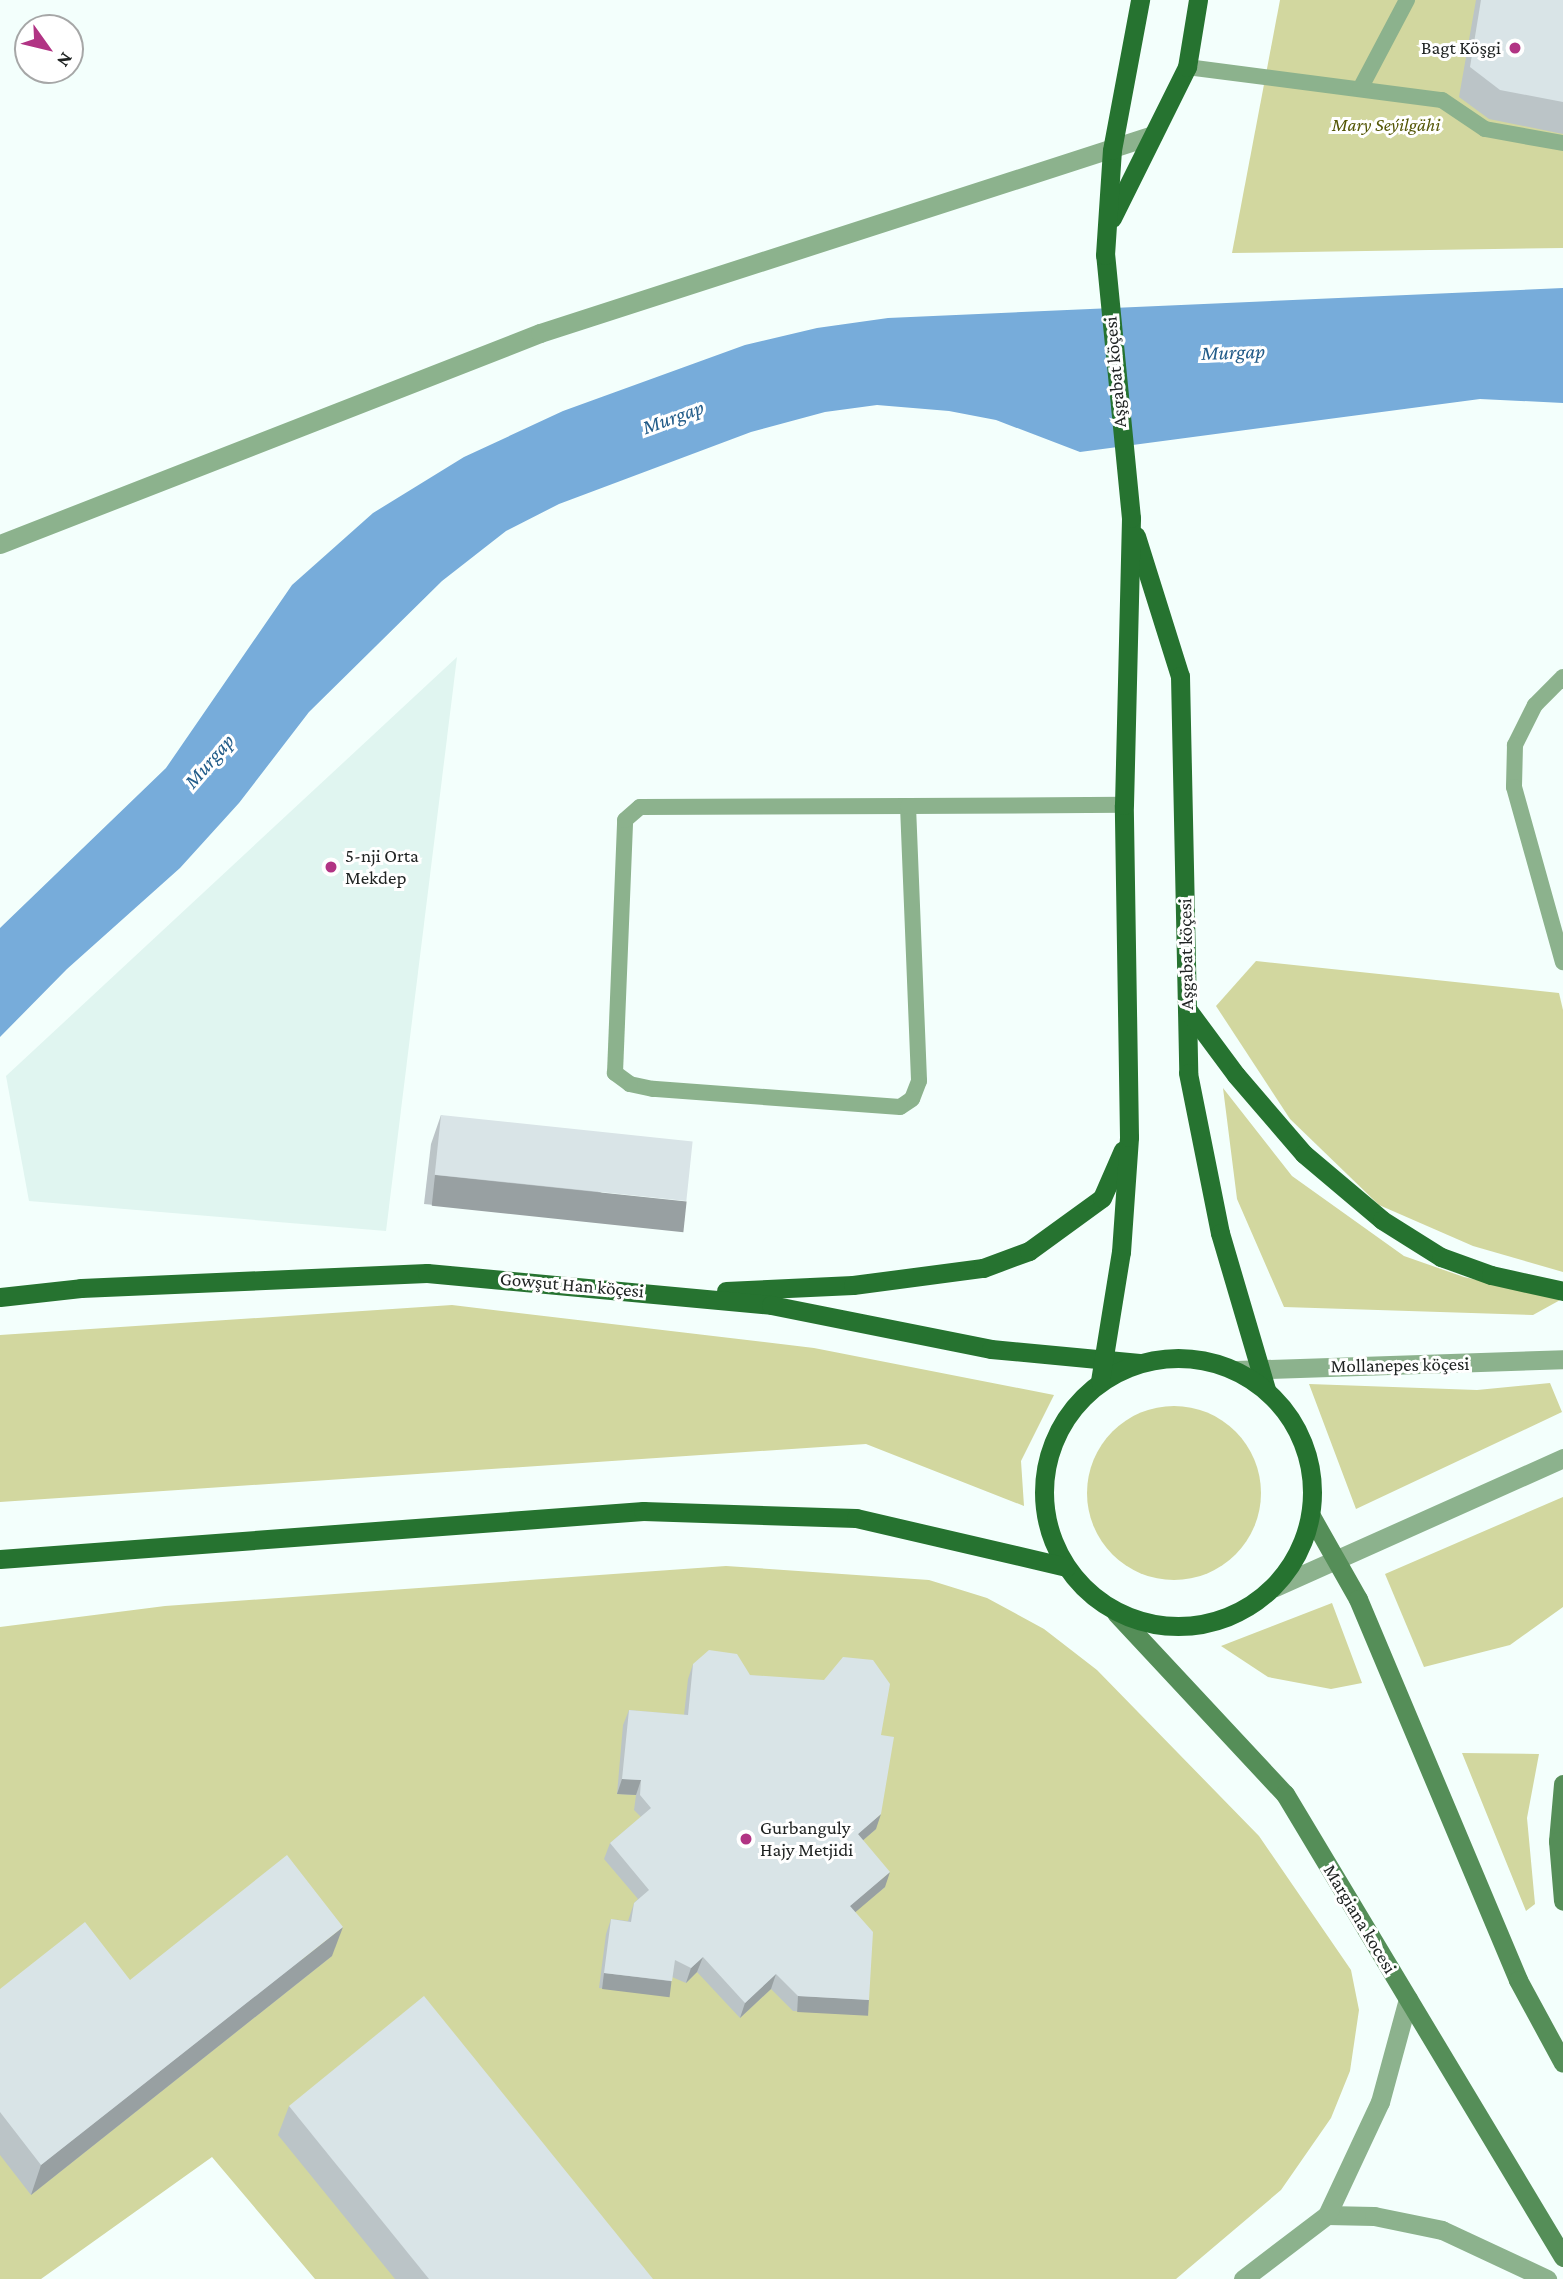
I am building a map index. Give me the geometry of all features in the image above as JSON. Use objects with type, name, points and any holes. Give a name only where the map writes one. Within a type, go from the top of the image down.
[{"type":"main road","name":"Aşgabat köçesi","points":[[1101,1381],[1121,1252],[1129,1137],[1124,805],[1130,518],[1105,255],[1112,150],[1140,0]]},
{"type":"main road","name":"Aşgabat köçesi","points":[[1108,225],[1187,67],[1198,0]]},
{"type":"main road","name":"Aşgabat köçesi","points":[[1130,518],[1180,676],[1188,1073],[1218,1219],[1266,1389]]},
{"type":"main road","points":[[1187,1009],[1236,1075],[1304,1154],[1382,1220],[1441,1257],[1491,1275],[1563,1291]]},
{"type":"main road","points":[[680,1294],[853,1285],[984,1268],[1029,1251],[1102,1198],[1129,1137]]},
{"type":"main road","name":"Gowşut Han köçesi","points":[[0,1297],[81,1288],[428,1273],[680,1294],[771,1306],[991,1349],[1139,1363]]},
{"type":"main road","points":[[1170,1357],[1201,1359],[1237,1370],[1266,1389],[1290,1415],[1306,1446],[1313,1480],[1311,1516],[1298,1553],[1275,1587],[1241,1612],[1200,1626],[1157,1626],[1116,1613],[1088,1594],[1066,1567],[1048,1530],[1045,1474],[1051,1447],[1071,1410],[1101,1381],[1139,1363],[1170,1357]]},
{"type":"main road","points":[[0,1559],[643,1511],[856,1518],[1066,1567]]},
{"type":"main road","points":[[1311,1516],[1358,1599],[1518,1980],[1563,2063]]},
{"type":"main road","name":"Margiana kocesi","points":[[1116,1613],[1285,1794],[1563,2257]]},
{"type":"main road","points":[[1563,1784],[1558,1841],[1563,1901]]},
{"type":"street","points":[[0,544],[540,334],[1153,135]]},
{"type":"street","name":"Mollanepes köçesi","points":[[1237,1370],[1563,1359]]},
{"type":"street","points":[[1275,1587],[1563,1458]]},
{"type":"street","points":[[1243,2279],[1327,2215],[1380,2102],[1408,1999]]},
{"type":"street","points":[[1327,2215],[1374,2216],[1442,2230],[1547,2279]]},
{"type":"lane","points":[[1360,89],[1407,0]]},
{"type":"lane","points":[[1187,67],[1442,100],[1485,128],[1563,143]]},
{"type":"lane","points":[[1563,677],[1535,705],[1515,745],[1514,787],[1563,962]]},
{"type":"lane","points":[[908,806],[919,1081],[912,1099],[900,1107],[653,1090],[630,1084],[615,1073],[625,820],[640,807],[1124,805]]},
{"type":"shaded area","name":"5-nji Orta Mekdep","points":[[457,657],[386,1231],[29,1201],[6,1076]]},
{"type":"green space","name":"Mary Seýilgähi","points":[[1280,0],[1563,0],[1563,248],[1232,253]]},
{"type":"green space","points":[[1256,961],[1559,993],[1563,1010],[1563,1272],[1473,1246],[1379,1205],[1290,1119],[1216,1006]]},
{"type":"green space","points":[[1223,1088],[1292,1176],[1404,1256],[1464,1277],[1562,1299],[1533,1315],[1284,1307],[1237,1199]]},
{"type":"green space","points":[[452,1305],[814,1348],[1054,1395],[1021,1461],[1024,1506],[866,1444],[0,1502],[0,1335]]},
{"type":"green space","points":[[1550,1383],[1562,1412],[1356,1509],[1309,1384],[1477,1390]]},
{"type":"green space","points":[[1174,1406],[1207,1412],[1236,1431],[1255,1460],[1261,1493],[1255,1526],[1236,1555],[1207,1574],[1174,1580],[1141,1574],[1112,1555],[1093,1526],[1087,1493],[1093,1460],[1112,1431],[1141,1412]]},
{"type":"green space","points":[[1563,1497],[1563,1607],[1510,1645],[1424,1667],[1385,1574]]},
{"type":"green space","points":[[726,1566],[929,1580],[987,1598],[1044,1629],[1097,1670],[1259,1836],[1351,1970],[1359,2010],[1350,2071],[1331,2118],[1281,2190],[1176,2279],[315,2279],[212,2157],[41,2279],[0,2279],[0,1627],[165,1606]]},
{"type":"green space","points":[[1332,1603],[1362,1683],[1331,1689],[1268,1677],[1221,1646]]},
{"type":"green space","points":[[1462,1753],[1539,1754],[1527,1818],[1535,1904],[1526,1911]]},
{"type":"water","name":"Murgap","points":[[1563,288],[1563,403],[1480,399],[1080,452],[996,420],[949,411],[877,405],[825,412],[751,432],[559,504],[506,531],[442,581],[309,712],[239,803],[180,868],[67,969],[0,1037],[0,928],[166,768],[292,585],[373,513],[464,457],[563,411],[745,345],[817,328],[888,318]]},
{"type":"building","name":"Bagt Köşgi","points":[[1481,0],[1563,0],[1563,102],[1500,90],[1470,67]]},
{"type":"building","points":[[441,1115],[693,1141],[686,1201],[435,1175]]},
{"type":"building","name":"Gurbanguly Hajy Metjidi","points":[[709,1650],[737,1654],[750,1675],[824,1680],[843,1657],[873,1660],[890,1684],[881,1735],[894,1737],[881,1814],[858,1834],[890,1872],[850,1906],[873,1932],[869,2000],[798,1996],[776,1974],[745,2003],[703,1957],[691,1968],[675,1960],[672,1981],[604,1973],[611,1919],[631,1922],[634,1903],[649,1890],[610,1843],[651,1808],[640,1795],[641,1780],[622,1779],[629,1710],[688,1715],[693,1664]]},
{"type":"building","points":[[287,1855],[343,1927],[41,2165],[0,2112],[0,1989],[85,1922],[130,1980]]},
{"type":"building","points":[[424,1996],[653,2279],[429,2279],[289,2106]]},
{"type":"place","name":"Bagt Köşgi","points":[[1515,48]]},
{"type":"place","name":"5-nji Orta Mekdep","points":[[331,867]]},
{"type":"place","name":"Gurbanguly Hajy Metjidi","points":[[746,1839]]}]
